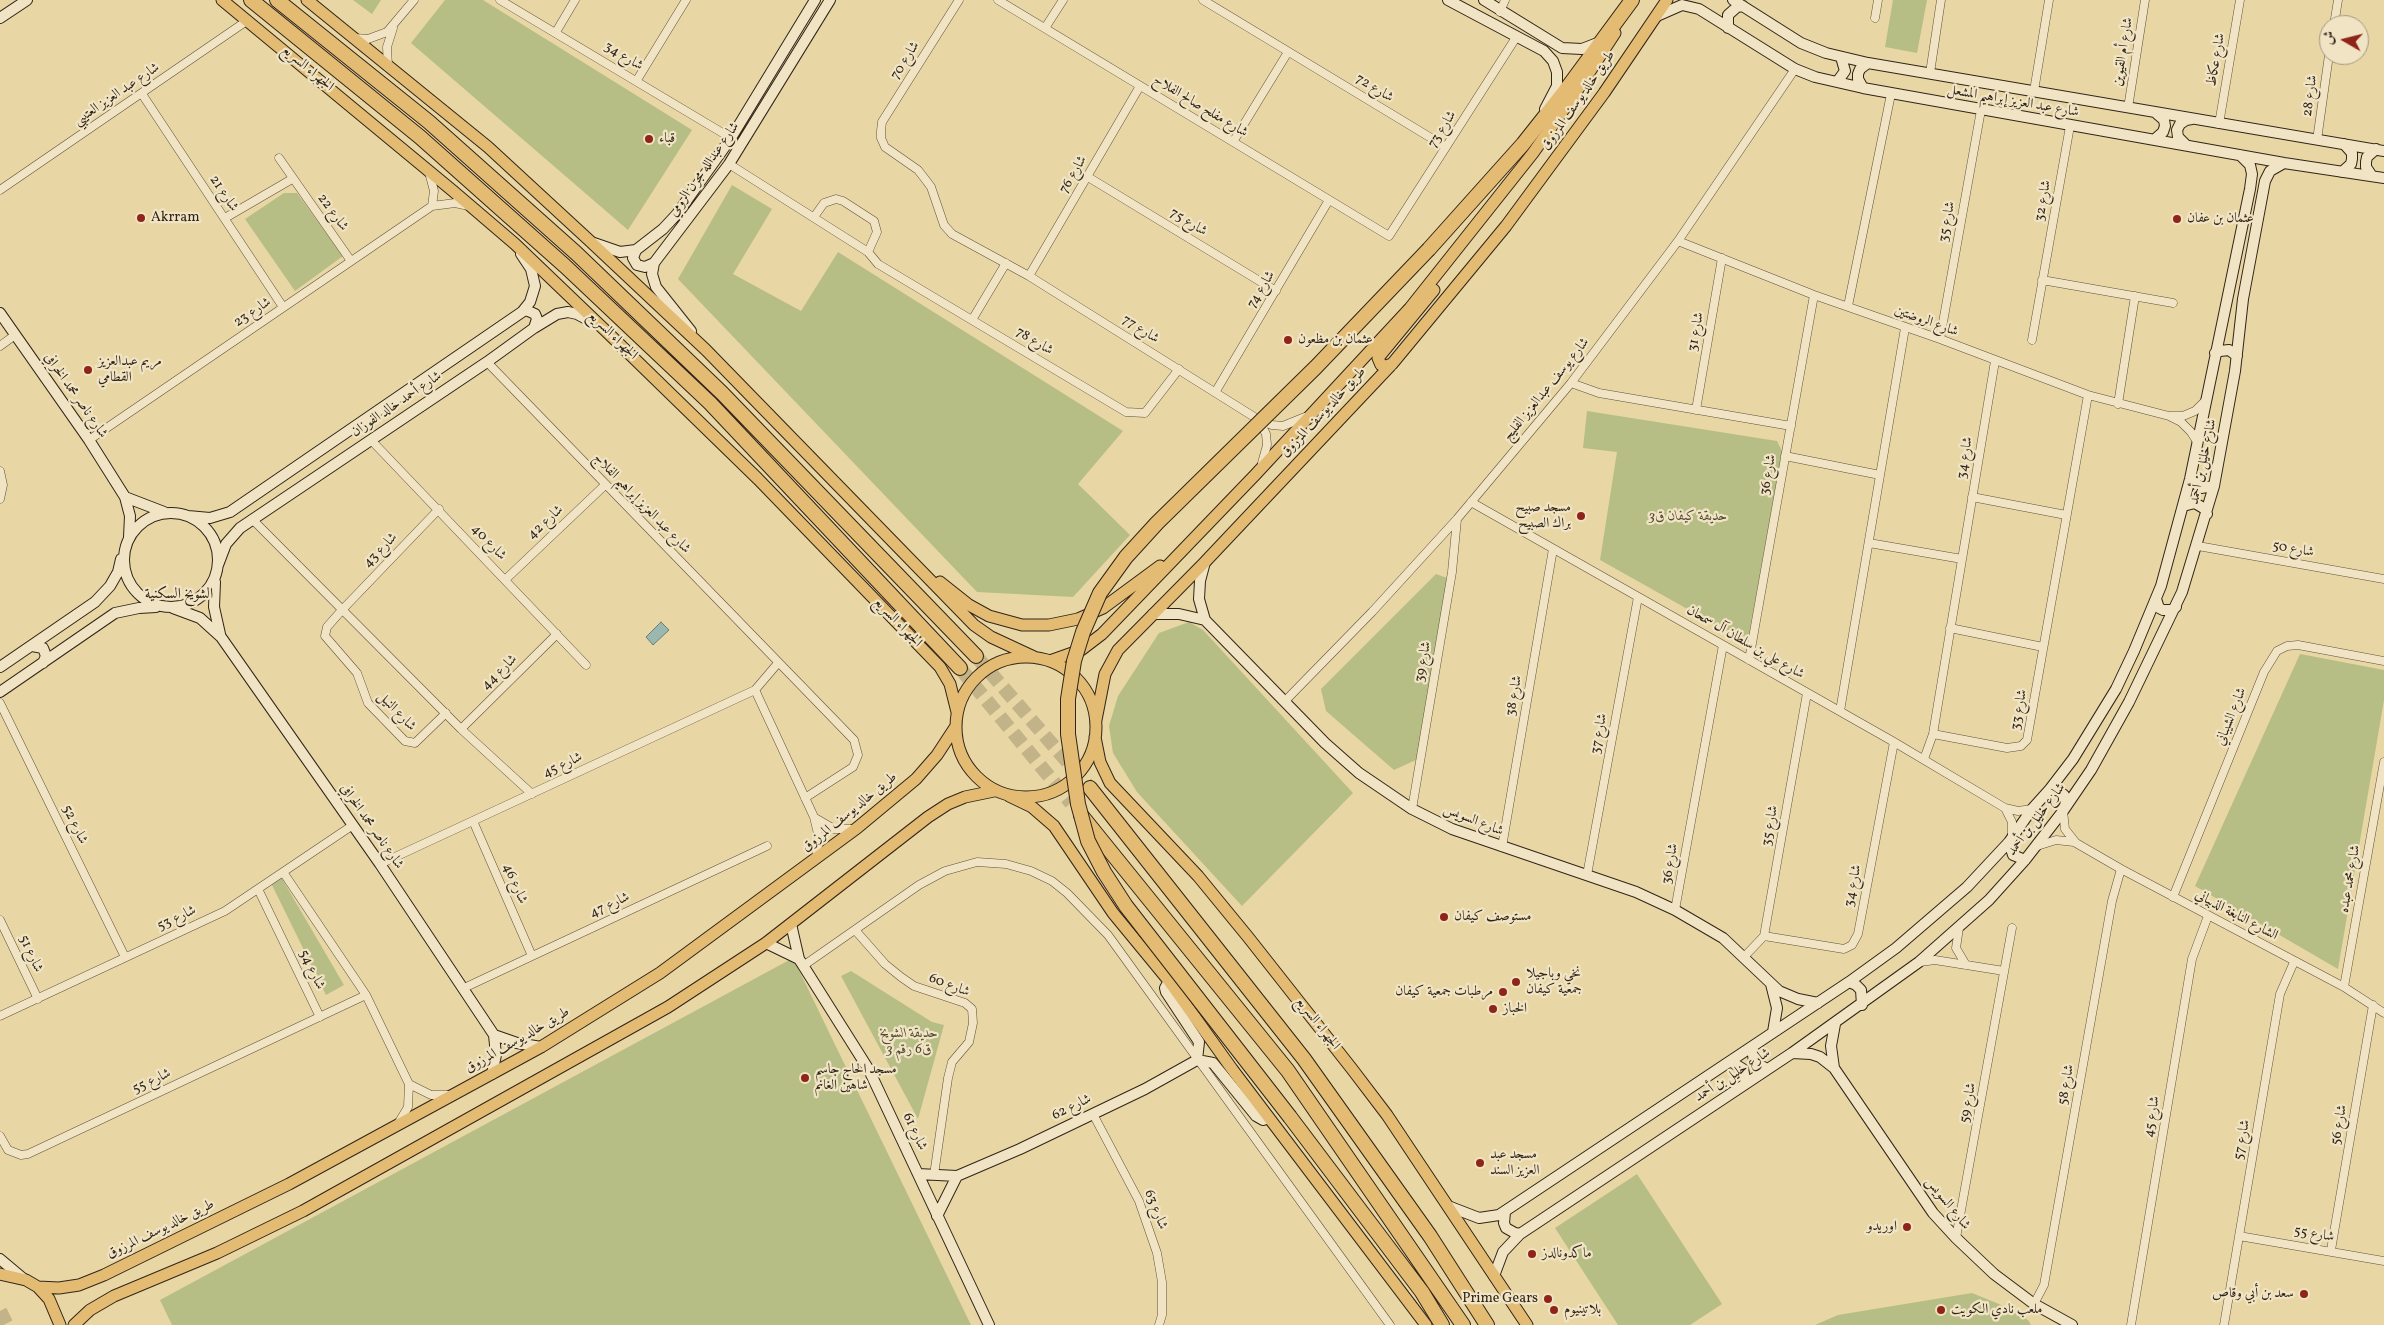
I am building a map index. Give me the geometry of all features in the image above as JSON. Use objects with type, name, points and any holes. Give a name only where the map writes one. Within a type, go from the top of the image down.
[{"type":"highway","name":"الجهراء السريع","points":[[251,0],[420,137],[565,266],[710,403],[960,668]]},
{"type":"highway","points":[[277,0],[429,122],[576,254],[722,393],[976,656]]},
{"type":"highway","points":[[1442,1325],[1422,1292],[1290,1116],[1109,882],[1092,849],[1078,804],[1068,734],[1068,699],[1083,632],[1091,612],[1100,593],[1126,557],[1157,523],[1316,367],[1429,248],[1523,144],[1565,91],[1632,0]]},
{"type":"highway","points":[[1090,788],[1304,1059],[1430,1236],[1487,1325]]},
{"type":"highway","points":[[1071,803],[1288,1071],[1463,1325]]},
{"type":"main road","name":"الجهراء السريع","points":[[222,0],[515,244],[610,334],[758,479],[940,667],[950,684],[957,712]]},
{"type":"main road","points":[[307,0],[388,68],[488,147],[591,242],[706,350],[974,625],[991,637],[1034,657],[1050,661],[1070,673],[1086,691],[1096,720],[1095,737],[1090,756],[1080,772],[1065,786],[1048,794],[1028,798],[1009,796]]},
{"type":"main road","name":"طريق خالد يوسف المرزوق","points":[[1050,661],[1081,650],[1098,638],[1255,475],[1410,308],[1550,129],[1636,0]]},
{"type":"main road","name":"طريق خالد يوسف المرزوق","points":[[1096,720],[1103,681],[1111,660],[1122,644],[1205,562],[1392,364],[1506,226],[1588,116],[1667,0]]},
{"type":"main road","points":[[1392,364],[1381,365],[1378,358],[1426,302],[1459,247]]},
{"type":"main road","points":[[902,551],[975,609],[1004,621],[1039,626],[1072,621],[1103,608],[1190,543]]},
{"type":"main road","points":[[1034,657],[1020,657],[991,666],[969,686],[957,712],[957,742],[962,757],[981,782],[994,791],[1032,807],[1054,826],[1113,913],[1169,981],[1208,1037],[1426,1325]]},
{"type":"main road","name":"طريق خالد يوسف المرزوق","points":[[38,1287],[59,1288],[79,1285],[104,1275],[289,1184],[541,1047],[660,973],[857,828],[916,779],[937,755],[956,726]]},
{"type":"main road","name":"الجهراء السريع","points":[[1095,737],[1100,762],[1110,782],[1198,876],[1387,1115],[1527,1325]]},
{"type":"main road","points":[[74,1325],[90,1310],[114,1296],[217,1253],[312,1206],[668,1007],[766,943],[934,812],[965,797],[994,791]]},
{"type":"main road","points":[[0,1274],[26,1280],[38,1287],[49,1299],[57,1314],[60,1325]]},
{"type":"street","points":[[0,18],[27,0]]},
{"type":"street","points":[[388,68],[387,48],[393,28],[414,0]]},
{"type":"street","name":"شارع 34","points":[[500,0],[637,80],[731,138]]},
{"type":"street","points":[[556,32],[575,0]]},
{"type":"street","points":[[637,80],[686,0]]},
{"type":"street","name":"شارع عبدالله مجرن الرومي","points":[[636,250],[663,229],[677,214],[731,138],[816,0]]},
{"type":"street","name":"شارع عبدالله مجرن الرومي","points":[[654,263],[729,164],[830,0]]},
{"type":"street","name":"شارع 70","points":[[880,138],[882,122],[960,0]]},
{"type":"street","name":"شارع مفلح صالح الفلاح","points":[[998,0],[1389,236]]},
{"type":"street","points":[[1045,28],[1063,0]]},
{"type":"street","name":"شارع 72","points":[[1203,0],[1446,147]]},
{"type":"street","points":[[1448,0],[1544,51],[1553,61],[1557,72],[1557,86],[1523,144]]},
{"type":"street","points":[[1484,0],[1500,12],[1562,48],[1582,49],[1603,40]]},
{"type":"street","points":[[1500,12],[1505,0]]},
{"type":"street","name":"شارع عبد العزيز إبراهيم المشعل","points":[[1733,0],[1801,43],[1815,50],[1842,57],[2219,124],[2380,150]]},
{"type":"street","points":[[1875,18],[1878,0]]},
{"type":"street","points":[[1930,73],[1941,0]]},
{"type":"street","points":[[2034,91],[2049,0]]},
{"type":"street","name":"شارع أم القيوين","points":[[2128,108],[2145,0]]},
{"type":"street","name":"شارع عكاظ","points":[[2219,124],[2240,0]]},
{"type":"street","points":[[2336,15],[2338,0]]},
{"type":"street","name":"شارع عبد العزيز إبراهيم المشعل","points":[[1657,16],[1674,7],[1689,6],[1698,9],[1795,69],[1863,88],[2284,163],[2384,178]]},
{"type":"street","points":[[1728,28],[1728,15],[1732,10],[1743,6]]},
{"type":"street","name":"شارع عبد العزيز العتيبي","points":[[0,190],[248,20]]},
{"type":"street","points":[[354,38],[375,37],[393,28]]},
{"type":"street","name":"شارع 73","points":[[1389,236],[1516,36]]},
{"type":"street","points":[[1233,142],[1288,52]]},
{"type":"street","points":[[1837,82],[1845,71],[1842,57]]},
{"type":"street","points":[[1863,88],[1858,79],[1858,74],[1860,69],[1868,63]]},
{"type":"street","name":"شارع 28","points":[[2317,140],[2328,65]]},
{"type":"street","name":"شارع يوسف عبدالعزيز الفليج","points":[[1286,700],[1372,612],[1456,519],[1571,383],[1678,241],[1795,69]]},
{"type":"street","name":"شارع 76","points":[[1029,276],[1140,86]]},
{"type":"street","name":"شارع 21","points":[[142,94],[283,308]]},
{"type":"street","points":[[1848,306],[1891,94]]},
{"type":"street","name":"شارع 35","points":[[1940,339],[1981,110]]},
{"type":"street","points":[[2154,140],[2164,132],[2165,126],[2164,120],[2156,113]]},
{"type":"street","points":[[2188,146],[2182,143],[2178,137],[2178,130],[2180,124],[2186,120],[2193,119]]},
{"type":"street","name":"شارع 32","points":[[2032,340],[2070,126]]},
{"type":"street","name":"شارع 77","points":[[880,138],[884,147],[918,170],[926,178],[931,187],[940,219],[952,234],[1029,276],[1259,420],[1272,425],[1288,425],[1316,410]]},
{"type":"street","points":[[2342,172],[2351,164],[2352,159],[2352,153],[2344,144]]},
{"type":"street","points":[[2372,176],[2368,173],[2366,162],[2368,156],[2380,150]]},
{"type":"street","name":"شارع خليل بن أحمد","points":[[1448,1206],[1479,1218],[1493,1218],[1505,1212],[1849,982],[1896,948],[1967,887],[2011,840],[2032,809],[2073,759],[2116,689],[2156,599],[2183,506],[2198,443],[2205,401],[2250,189],[2250,164],[2240,155]]},
{"type":"street","name":"شارع 22","points":[[279,158],[351,261]]},
{"type":"street","name":"شارع خليل بن أحمد","points":[[1494,1276],[1503,1252],[1520,1234],[1792,1053],[1862,1005],[1919,962],[1989,900],[2037,846],[2065,808],[2091,770],[2129,702],[2176,607],[2198,546],[2214,486],[2237,356],[2243,299],[2265,181],[2270,171],[2284,163]]},
{"type":"street","name":"شارع 78","points":[[729,164],[868,252],[878,264],[1126,412],[1134,414],[1145,413],[1150,409],[1179,369]]},
{"type":"street","points":[[427,169],[433,183],[432,206]]},
{"type":"street","name":"شارع 75","points":[[1088,177],[1276,291]]},
{"type":"street","points":[[225,218],[292,179]]},
{"type":"street","points":[[814,217],[824,203],[836,199],[843,201],[874,221],[877,232],[868,252]]},
{"type":"street","name":"شارع 74","points":[[1216,392],[1329,200]]},
{"type":"street","name":"شارع 23","points":[[89,440],[432,206],[455,203],[470,206]]},
{"type":"street","name":"شارع الروضتين","points":[[1678,241],[1814,295],[1940,339],[2088,395],[2169,416],[2181,422],[2198,443]]},
{"type":"street","points":[[591,242],[620,252],[636,250],[633,258],[637,265],[645,268],[654,263]]},
{"type":"street","name":"شارع أحمد خالد الفوزان","points":[[188,516],[210,518],[230,512],[522,312],[530,302],[535,286],[531,270],[515,244]]},
{"type":"street","name":"شارع 31","points":[[1696,410],[1722,258]]},
{"type":"street","points":[[654,263],[652,274],[656,288],[706,350]]},
{"type":"street","points":[[972,320],[1006,263]]},
{"type":"street","points":[[2042,280],[2173,303]]},
{"type":"street","name":"شارع 36","points":[[1749,660],[1814,295]]},
{"type":"street","points":[[2118,404],[2135,296]]},
{"type":"street","points":[[522,312],[531,311],[535,314],[537,324],[534,328]]},
{"type":"street","name":"شارع أحمد خالد الفوزان","points":[[218,565],[232,535],[252,519],[557,314],[568,312],[587,318],[610,334]]},
{"type":"street","name":"شارع ناصر محمد الخرافي","points":[[0,313],[89,440],[125,497],[130,516],[129,536]]},
{"type":"street","points":[[1840,711],[1904,328]]},
{"type":"street","points":[[0,346],[15,335]]},
{"type":"street","points":[[2216,354],[2220,351],[2229,350],[2237,356]]},
{"type":"street","name":"شارع 34","points":[[1924,759],[1933,734],[1995,360]]},
{"type":"street","name":"شارع عبد العزيز إبراهيم الفلاج","points":[[487,362],[849,734],[858,749],[853,768],[806,798]]},
{"type":"street","points":[[1571,383],[1599,393],[1791,426]]},
{"type":"street","name":"شارع 33","points":[[1933,734],[2007,748],[2021,746],[2027,740],[2030,732],[2043,647],[2088,395]]},
{"type":"street","name":"شارع الروضتين","points":[[2169,416],[2189,413],[2205,401]]},
{"type":"street","points":[[1255,475],[1265,456],[1267,445],[1266,434],[1259,420]]},
{"type":"street","name":"شارع 40","points":[[371,440],[506,579],[586,665]]},
{"type":"street","points":[[315,453],[312,464],[315,468],[325,470]]},
{"type":"street","points":[[1785,456],[1880,475]]},
{"type":"street","points":[[0,471],[4,484],[0,499]]},
{"type":"street","points":[[2190,478],[2201,488],[2214,486]]},
{"type":"street","name":"شارع 42","points":[[506,579],[605,485]]},
{"type":"street","points":[[0,692],[115,613],[139,608],[167,608],[186,605],[199,599],[209,589],[216,576],[218,565],[214,540],[206,529],[188,516],[147,507],[125,497]]},
{"type":"street","points":[[1972,497],[2066,515]]},
{"type":"street","name":"شارع علي بن سلطان آل سمحان","points":[[1471,502],[1924,759],[2005,808],[2018,811],[2032,809]]},
{"type":"street","points":[[2183,506],[2194,503],[2205,509],[2207,514]]},
{"type":"street","name":"شارع 43","points":[[342,610],[439,509]]},
{"type":"street","points":[[0,668],[102,595],[118,572],[129,536],[143,521],[154,516],[170,513]]},
{"type":"street","points":[[252,519],[461,729],[532,794]]},
{"type":"street","name":"39 شارع","points":[[1412,809],[1452,572],[1456,519]]},
{"type":"street","points":[[1869,543],[1962,559]]},
{"type":"street","name":"شارع 50","points":[[2198,546],[2384,578]]},
{"type":"street","points":[[124,548],[123,559],[126,578],[136,594],[152,604],[167,608]]},
{"type":"street","name":"شارع 38","points":[[1502,847],[1553,549]]},
{"type":"street","points":[[1153,614],[1179,614],[1205,620],[1199,599],[1200,581],[1205,562]]},
{"type":"street","name":"شارع ناصر محمد الخرافي","points":[[216,576],[214,607],[221,637]]},
{"type":"street","name":"شارع 37","points":[[1587,875],[1638,597]]},
{"type":"street","points":[[2156,599],[2156,604],[2163,610],[2167,611],[2176,607]]},
{"type":"street","name":"شارع ناصر محمد الخرافي","points":[[167,608],[200,618],[221,637],[380,864],[494,1035]]},
{"type":"street","name":"شارع النيل","points":[[342,610],[327,627],[325,636],[357,673],[368,703],[405,742],[412,744],[446,713]]},
{"type":"street","name":"شارع السويس","points":[[1205,620],[1286,700],[1325,743],[1359,773],[1412,809],[1452,829],[1636,892],[1675,910],[1723,938],[1771,984],[1798,999],[1818,1002]]},
{"type":"street","points":[[1950,628],[2043,647]]},
{"type":"street","name":"شارع 44","points":[[461,729],[557,634]]},
{"type":"street","name":"شارع 36","points":[[1675,910],[1723,645]]},
{"type":"street","name":"شارع الشيباني","points":[[2174,897],[2264,672],[2277,651],[2287,646],[2298,645],[2384,661]]},
{"type":"street","points":[[32,646],[43,648],[46,656],[43,663]]},
{"type":"street","points":[[778,663],[755,690],[814,817],[819,838],[815,860]]},
{"type":"street","name":"شارع 45","points":[[380,864],[755,690]]},
{"type":"street","name":"شارع 35","points":[[1764,936],[1807,693]]},
{"type":"street","name":"شارع 52","points":[[0,703],[125,957]]},
{"type":"street","name":"شارع 34","points":[[1764,936],[1844,949],[1852,945],[1858,934],[1894,742]]},
{"type":"street","name":"شارع محمد عبده","points":[[2344,987],[2384,762]]},
{"type":"street","points":[[2050,789],[2064,795],[2065,829],[2076,843]]},
{"type":"street","points":[[2005,808],[2012,822],[2011,840],[2013,855],[2025,860]]},
{"type":"street","points":[[814,817],[823,825],[834,829],[846,830],[857,828]]},
{"type":"street","name":"شارع 46","points":[[473,821],[532,956]]},
{"type":"street","name":"شارع 53","points":[[0,1016],[226,911],[353,825]]},
{"type":"street","name":"الشارع النابغة الذبياني","points":[[2037,846],[2056,840],[2076,843],[2208,916],[2344,987],[2384,1013]]},
{"type":"street","name":"شارع 47","points":[[464,988],[767,846]]},
{"type":"street","points":[[766,943],[801,962],[855,930],[944,871],[977,862],[1006,864],[1031,871],[1052,881],[1074,900],[1108,935],[1152,993],[1197,1060],[1390,1325]]},
{"type":"street","name":"شارع 58","points":[[2034,1304],[2044,1285],[2112,901],[2121,869]]},
{"type":"street","name":"شارع 54","points":[[283,872],[366,995],[409,1084]]},
{"type":"street","name":"شارع 54","points":[[258,888],[320,1017]]},
{"type":"street","name":"شارع 45","points":[[2131,1325],[2192,959],[2208,916]]},
{"type":"street","name":"شارع 51","points":[[0,920],[38,999]]},
{"type":"street","name":"شارع 61","points":[[791,924],[801,962],[862,1055],[989,1325]]},
{"type":"street","points":[[1959,928],[1956,948],[1966,965]]},
{"type":"street","name":"شارع 59","points":[[1956,1238],[2012,928]]},
{"type":"street","name":"شارع 60","points":[[855,930],[885,964],[901,978],[914,986],[965,1003],[972,1009],[973,1023],[969,1042],[952,1062],[948,1078],[934,1176]]},
{"type":"street","points":[[1744,957],[1764,936]]},
{"type":"street","points":[[1919,962],[1935,960],[2004,971]]},
{"type":"street","name":"شارع 57","points":[[2224,1325],[2280,994],[2294,962]]},
{"type":"street","points":[[1169,981],[1165,988],[1166,992],[1199,1042],[1197,1060]]},
{"type":"street","points":[[1849,982],[1861,990],[1862,1005]]},
{"type":"street","points":[[1771,984],[1777,1008],[1773,1032]]},
{"type":"street","points":[[320,1017],[366,995]]},
{"type":"street","name":"شارع 56","points":[[2331,1250],[2373,1005]]},
{"type":"street","name":"شارع 55","points":[[0,1136],[8,1150],[22,1155],[28,1154],[320,1017]]},
{"type":"street","name":"شارع السويس","points":[[1834,1024],[1831,1046],[1834,1068]]},
{"type":"street","points":[[492,1074],[496,1055],[494,1035],[517,1043],[541,1047]]},
{"type":"street","points":[[1752,1047],[1754,1062],[1767,1069]]},
{"type":"street","name":"شارع السويس","points":[[1792,1053],[1811,1054],[1820,1057],[1834,1068],[1922,1198],[1956,1238],[1994,1274],[2034,1304],[2072,1325]]},
{"type":"street","points":[[1197,1060],[1213,1064],[1256,1116],[1263,1120],[1269,1118]]},
{"type":"street","name":"شارع 62","points":[[918,1174],[957,1176],[1020,1149],[1145,1089],[1197,1060]]},
{"type":"street","points":[[1730,1061],[1743,1069],[1746,1083]]},
{"type":"street","points":[[396,1127],[408,1107],[409,1084],[431,1095],[455,1094]]},
{"type":"street","name":"شارع 63","points":[[1093,1114],[1139,1201],[1157,1253],[1162,1282],[1162,1315],[1159,1325]]},
{"type":"street","points":[[937,1216],[957,1176]]},
{"type":"street","points":[[1505,1212],[1503,1218],[1506,1228],[1520,1234]]},
{"type":"street","name":"شارع 55","points":[[2239,1236],[2331,1250],[2384,1261]]},
{"type":"street","points":[[0,1259],[26,1280]]},
{"type":"green space","points":[[353,0],[381,0],[372,14]]},
{"type":"green space","points":[[445,0],[483,0],[692,130],[628,230],[411,43]]},
{"type":"green space","points":[[1893,0],[1927,0],[1917,53],[1885,47]]},
{"type":"green space","points":[[732,185],[772,209],[733,274],[801,311],[838,252],[1123,431],[1078,484],[1130,535],[1073,597],[977,592],[678,279]]},
{"type":"green space","points":[[284,193],[297,193],[343,256],[295,291],[245,219]]},
{"type":"green space","name":"حديقة كيفان ق3","points":[[1587,411],[1777,441],[1782,451],[1749,634],[1739,638],[1600,560],[1617,452],[1583,448]]},
{"type":"green space","points":[[1436,574],[1447,578],[1418,759],[1394,770],[1326,711],[1321,689]]},
{"type":"green space","points":[[1189,622],[1203,630],[1353,793],[1242,906],[1137,792],[1113,753],[1109,726],[1118,696],[1159,633]]},
{"type":"green space","points":[[2300,654],[2384,670],[2384,700],[2338,969],[2195,886]]},
{"type":"green space","points":[[281,877],[344,985],[326,995],[271,883]]},
{"type":"green space","points":[[793,958],[971,1325],[172,1325],[160,1300]]},
{"type":"green space","name":"حديقة الشويخ ق6 رقم 3","points":[[851,971],[932,1022],[944,1025],[918,1119],[841,976]]},
{"type":"green space","points":[[1637,1174],[1722,1304],[1690,1325],[1618,1325],[1555,1228]]},
{"type":"green space","name":"ملعب نادي الكويت","points":[[1972,1293],[1999,1304],[2028,1320],[2031,1325],[1815,1325],[1838,1315]]},
{"type":"water","points":[[661,622],[669,630],[653,645],[646,637]]},
{"type":"tunnel","points":[[976,656],[1090,788]]},
{"type":"tunnel","points":[[960,668],[1071,803]]},
{"type":"tunnel","points":[[0,1311],[7,1325]]},
{"type":"place","name":"قباء","points":[[649,139]]},
{"type":"place","name":"Akrram","points":[[141,218]]},
{"type":"place","name":"عثمان بن عفان","points":[[2177,219]]},
{"type":"place","name":"عثمان بن مظعون","points":[[1288,340]]},
{"type":"place","name":"مريم عبدالعزيز القطامي","points":[[88,370]]},
{"type":"place","name":"مسجد صبيح براك الصبيح","points":[[1581,516]]},
{"type":"place","name":"مستوصف كيفان","points":[[1444,917]]},
{"type":"place","name":"نخي وباجيلا جمعية كيفان","points":[[1516,982]]},
{"type":"place","name":"مرطبات جمعية كيفان","points":[[1503,992]]},
{"type":"place","name":"الخباز","points":[[1493,1009]]},
{"type":"place","name":"مسجد الحاج جاسم شاهين الغانم","points":[[805,1078]]},
{"type":"place","name":"مسجد عبد العزيز السند","points":[[1480,1163]]},
{"type":"place","name":"اوريدو","points":[[1907,1227]]},
{"type":"place","name":"ماكدونالدز","points":[[1532,1254]]},
{"type":"place","name":"سعد بن أبي وقاص","points":[[2304,1294]]},
{"type":"place","name":"Prime Gears","points":[[1548,1299]]},
{"type":"place","name":"بلاتينيوم","points":[[1554,1310]]},
{"type":"place","name":"ملعب نادي الكويت","points":[[1941,1310]]},
{"type":"district","name":"الشويخ السكنية","points":[[179,595]]}]
